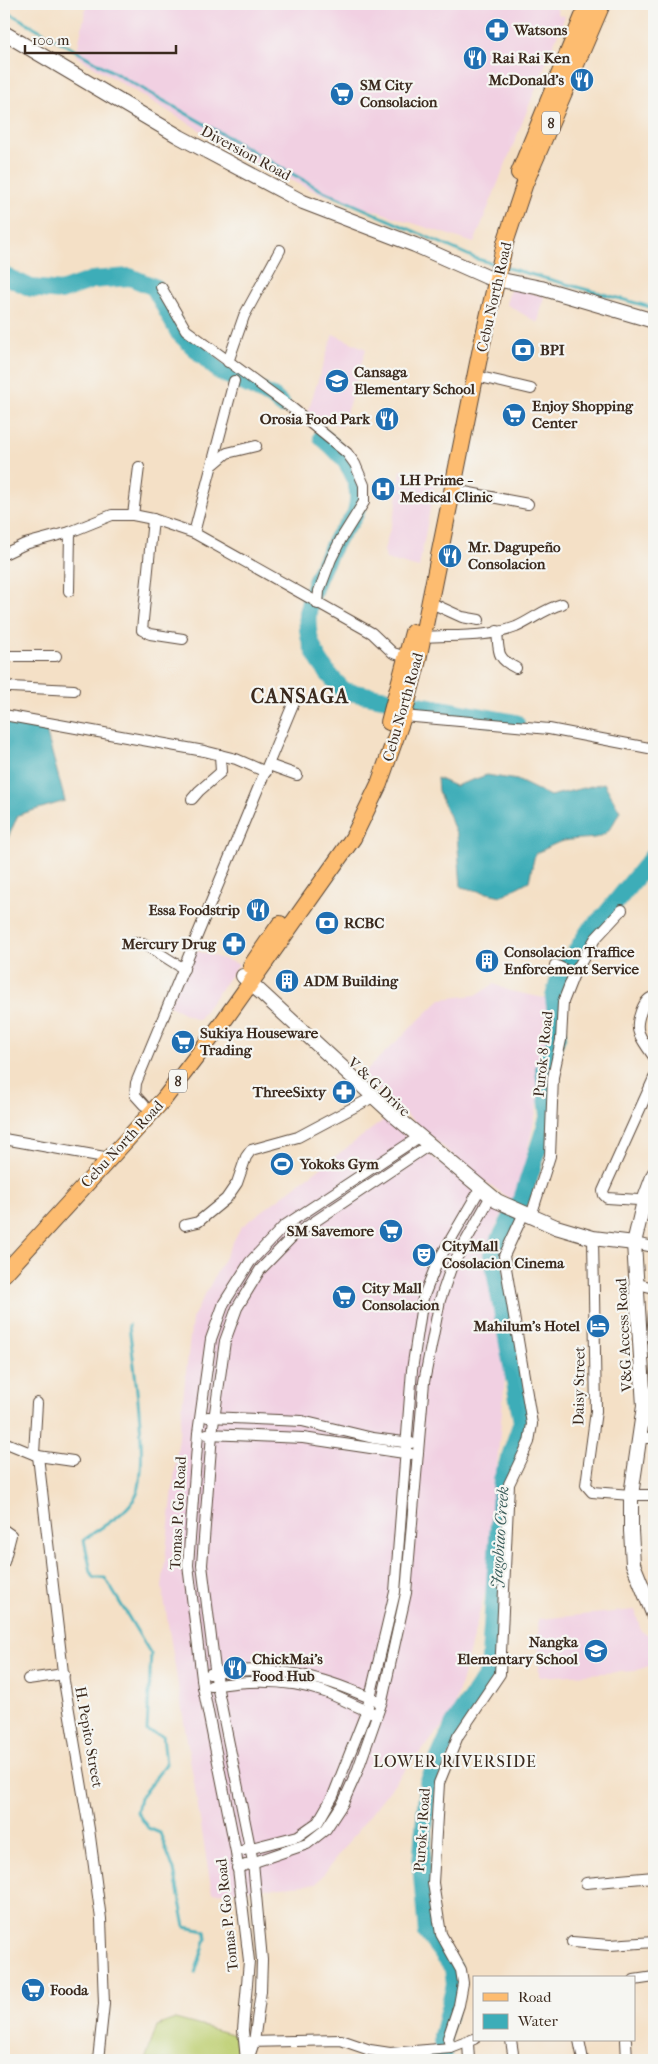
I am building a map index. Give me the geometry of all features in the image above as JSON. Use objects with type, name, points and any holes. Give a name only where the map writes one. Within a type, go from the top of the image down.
[{"type":"main road","name":"Cebu North Road","points":[[4,1257],[164,1099],[246,982],[353,838],[379,784],[400,713],[407,656],[497,252],[583,32],[588,4]]},
{"type":"main road","name":"Cebu North Road","points":[[583,32],[602,4]]},
{"type":"main road","name":"Cebu North Road","points":[[404,692],[423,637],[476,376],[492,275]]},
{"type":"main road","name":"Cebu North Road","points":[[4,1274],[104,1157],[144,1105],[246,982]]},
{"type":"street","name":"Diversion Road","points":[[4,33],[180,137],[303,202],[492,275],[654,321]]},
{"type":"street","points":[[228,362],[244,316],[280,250]]},
{"type":"street","points":[[161,287],[186,330],[292,408],[347,453],[355,464],[364,485],[364,502],[340,539],[316,603]]},
{"type":"street","points":[[476,376],[532,389]]},
{"type":"street","points":[[194,533],[234,381]]},
{"type":"street","points":[[213,465],[227,453],[256,446]]},
{"type":"street","points":[[133,515],[139,467]]},
{"type":"street","points":[[454,490],[528,504]]},
{"type":"street","points":[[4,554],[24,544],[70,532],[112,515],[133,515],[153,519],[194,533],[372,634],[393,653],[407,656]]},
{"type":"street","points":[[153,519],[142,630],[150,634],[182,639]]},
{"type":"street","points":[[68,591],[70,532]]},
{"type":"street","points":[[429,602],[462,617],[479,620]]},
{"type":"street","points":[[423,637],[497,631],[516,627],[547,608],[562,604]]},
{"type":"street","points":[[497,631],[500,657],[504,662],[516,668]]},
{"type":"street","points":[[4,656],[56,656]]},
{"type":"street","points":[[4,682],[10,687],[74,690]]},
{"type":"street","points":[[144,1105],[135,1095],[136,1084],[296,697]]},
{"type":"street","points":[[400,713],[549,729],[654,748]]},
{"type":"street","points":[[4,715],[220,755],[297,775]]},
{"type":"street","points":[[192,799],[221,772],[220,755]]},
{"type":"street","name":"Purok 8 Road","points":[[517,1210],[550,1156],[554,1077],[561,1040],[564,970],[622,910]]},
{"type":"street","points":[[134,943],[143,943],[184,969]]},
{"type":"street","name":"V & G Drive","points":[[246,982],[421,1143],[484,1196],[556,1227],[593,1238],[634,1244]]},
{"type":"street","points":[[654,997],[650,997],[645,1002],[638,1028],[639,1034],[654,1057]]},
{"type":"street","points":[[649,1201],[608,1198],[604,1195],[603,1191],[654,1078]]},
{"type":"street","points":[[185,1225],[198,1222],[226,1199],[237,1183],[246,1157],[251,1150],[298,1137],[372,1098]]},
{"type":"street","points":[[4,1139],[104,1157]]},
{"type":"street","name":"Tomas P. Go Road","points":[[247,2060],[249,1961],[236,1852],[201,1676],[188,1565],[198,1433],[211,1339],[224,1303],[250,1262],[284,1226],[421,1143]]},
{"type":"street","name":"Tomas P. Go Road","points":[[248,2042],[261,1992],[262,1960],[253,1862],[249,1850],[217,1685],[202,1565],[212,1434],[225,1341],[237,1308],[260,1270],[293,1236],[421,1143]]},
{"type":"street","name":"V&G Access Road","points":[[654,1174],[649,1201],[634,1244],[638,1284],[644,1406],[631,1495],[633,1564],[654,1616]]},
{"type":"street","points":[[236,1852],[298,1836],[318,1822],[333,1796],[367,1710],[395,1592],[412,1370],[423,1298],[437,1263],[484,1196]]},
{"type":"street","points":[[237,1868],[308,1844],[326,1829],[343,1803],[357,1772],[382,1701],[406,1593],[424,1382],[440,1300],[484,1196]]},
{"type":"street","name":"Purok 1 Road","points":[[449,2049],[448,2038],[460,2005],[463,1983],[461,1970],[441,1934],[433,1883],[439,1783],[458,1736],[500,1674],[509,1484],[529,1442],[532,1424],[504,1256],[517,1210]]},
{"type":"street","name":"Daisy Street","points":[[593,1238],[596,1411],[586,1485],[592,1492],[654,1495]]},
{"type":"street","points":[[634,1244],[654,1247]]},
{"type":"street","points":[[638,1284],[654,1288]]},
{"type":"street","name":"H. Pepito Street","points":[[37,1403],[36,1455],[64,1674],[89,1829],[101,1919],[104,2004],[98,2060]]},
{"type":"street","points":[[201,1416],[302,1421],[406,1442],[417,1449]]},
{"type":"street","points":[[198,1433],[303,1438],[405,1454],[417,1449]]},
{"type":"street","points":[[640,1438],[654,1438]]},
{"type":"street","points":[[4,1442],[36,1455],[73,1461]]},
{"type":"street","points":[[4,1530],[11,1535],[4,1562]]},
{"type":"street","points":[[201,1676],[215,1673],[260,1671],[291,1674],[324,1680],[382,1701]]},
{"type":"street","points":[[28,1679],[64,1674]]},
{"type":"street","points":[[203,1687],[261,1681],[291,1685],[323,1692],[377,1713]]},
{"type":"street","points":[[586,1883],[654,1877]]},
{"type":"street","points":[[572,1942],[610,1945],[654,1942]]},
{"type":"street","points":[[636,1980],[654,1977]]},
{"type":"street","points":[[248,2042],[341,2040],[370,2050],[390,2053],[449,2049],[471,2041],[469,2060]]},
{"type":"street","points":[[511,2042],[514,2060]]},
{"type":"street","points":[[579,2042],[583,2060]]},
{"type":"street","points":[[626,2042],[627,2060]]},
{"type":"shaded area","name":"SM City Consolacion","points":[[87,4],[555,4],[559,15],[565,16],[474,243],[311,190],[250,160],[76,56]]},
{"type":"shaded area","points":[[511,287],[544,296],[538,323],[506,304]]},
{"type":"shaded area","name":"Cansaga Elementary School","points":[[333,334],[366,349],[342,427],[307,414]]},
{"type":"shaded area","points":[[401,470],[436,477],[419,568],[386,559],[384,550],[396,508]]},
{"type":"shaded area","points":[[194,950],[239,964],[198,1020],[168,1005]]},
{"type":"shaded area","points":[[494,984],[510,991],[549,999],[551,1046],[516,1203],[473,1173],[361,1075],[441,999],[476,995]]},
{"type":"shaded area","points":[[385,1119],[503,1213],[483,1252],[506,1367],[486,1588],[453,1714],[405,1770],[316,1884],[212,1893],[162,1587],[192,1319],[241,1227]]},
{"type":"shaded area","name":"Nangka Elementary School","points":[[635,1610],[641,1631],[654,1637],[654,1664],[635,1671],[539,1677],[538,1619]]},
{"type":"green space","points":[[175,2019],[235,2035],[239,2060],[145,2060],[157,2026]]},
{"type":"water","points":[[4,716],[44,723],[65,801],[18,815],[4,847]]},
{"type":"water","points":[[487,775],[517,780],[550,796],[604,783],[620,811],[609,830],[603,835],[560,842],[535,854],[529,881],[501,896],[461,887],[457,835],[438,791],[437,778],[455,786]]},
{"type":"waterway","points":[[4,10],[319,189],[477,259],[495,264]]},
{"type":"waterway","points":[[504,267],[654,308]]},
{"type":"waterway","points":[[4,275],[31,288],[61,291],[92,280],[130,277],[154,287],[179,333],[219,371],[273,397],[282,405]]},
{"type":"waterway","points":[[322,437],[345,461],[351,470],[358,489],[355,515],[338,537],[326,559],[311,598],[308,617],[309,634],[315,652],[326,671],[344,691],[516,723]]},
{"type":"waterway","name":"Jagobiao Creek","points":[[433,2060],[438,2059],[443,2053],[442,2036],[455,1985],[453,1968],[427,1933],[421,1864],[428,1783],[454,1724],[489,1672],[502,1480],[522,1422],[492,1254],[523,1196],[549,1115],[544,1069],[558,1034],[554,997],[559,978],[589,931],[607,913],[654,855]]},
{"type":"waterway","points":[[129,1325],[141,1439],[140,1482],[136,1496],[126,1509],[84,1540],[92,1576],[94,1578],[105,1578],[151,1654],[147,1731],[163,1736],[166,1764],[140,1798],[137,1812],[148,1828],[160,1833],[174,1870],[185,1927],[205,1931],[206,1939],[195,1973]]},
{"type":"place","name":"Watsons","points":[[497,30]]},
{"type":"place","name":"Rai Rai Ken","points":[[475,58]]},
{"type":"place","name":"McDonald's","points":[[582,80]]},
{"type":"place","name":"SM City Consolacion","points":[[342,94]]},
{"type":"place","name":"BPI","points":[[523,350]]},
{"type":"place","name":"Cansaga Elementary School","points":[[337,381]]},
{"type":"place","name":"Enjoy Shopping Center","points":[[514,415]]},
{"type":"place","name":"Orosia Food Park","points":[[387,419]]},
{"type":"place","name":"LH Prime - Medical Clinic","points":[[383,489]]},
{"type":"place","name":"Mr. Dagupeño Consolacion","points":[[450,556]]},
{"type":"place","name":"Essa Foodstrip","points":[[258,910]]},
{"type":"place","name":"RCBC","points":[[327,923]]},
{"type":"place","name":"Mercury Drug","points":[[234,944]]},
{"type":"place","name":"Consolacion Traffice Enforcement Service","points":[[487,961]]},
{"type":"place","name":"ADM Building","points":[[287,981]]},
{"type":"place","name":"Sukiya Houseware Trading","points":[[183,1042]]},
{"type":"place","name":"ThreeSixty","points":[[344,1092]]},
{"type":"place","name":"Yokoks Gym","points":[[282,1164]]},
{"type":"place","name":"SM Savemore","points":[[391,1231]]},
{"type":"place","name":"CityMall Cosolacion Cinema","points":[[424,1255]]},
{"type":"place","name":"City Mall Consolacion","points":[[344,1297]]},
{"type":"place","name":"Mahilum's Hotel","points":[[598,1326]]},
{"type":"place","name":"Nangka Elementary School","points":[[596,1651]]},
{"type":"place","name":"ChickMai's Food Hub","points":[[235,1668]]},
{"type":"place","name":"Fooda","points":[[33,1990]]},
{"type":"district","name":"CANSAGA","points":[[300,696]]},
{"type":"district","name":"LOWER RIVERSIDE","points":[[455,1761]]}]
